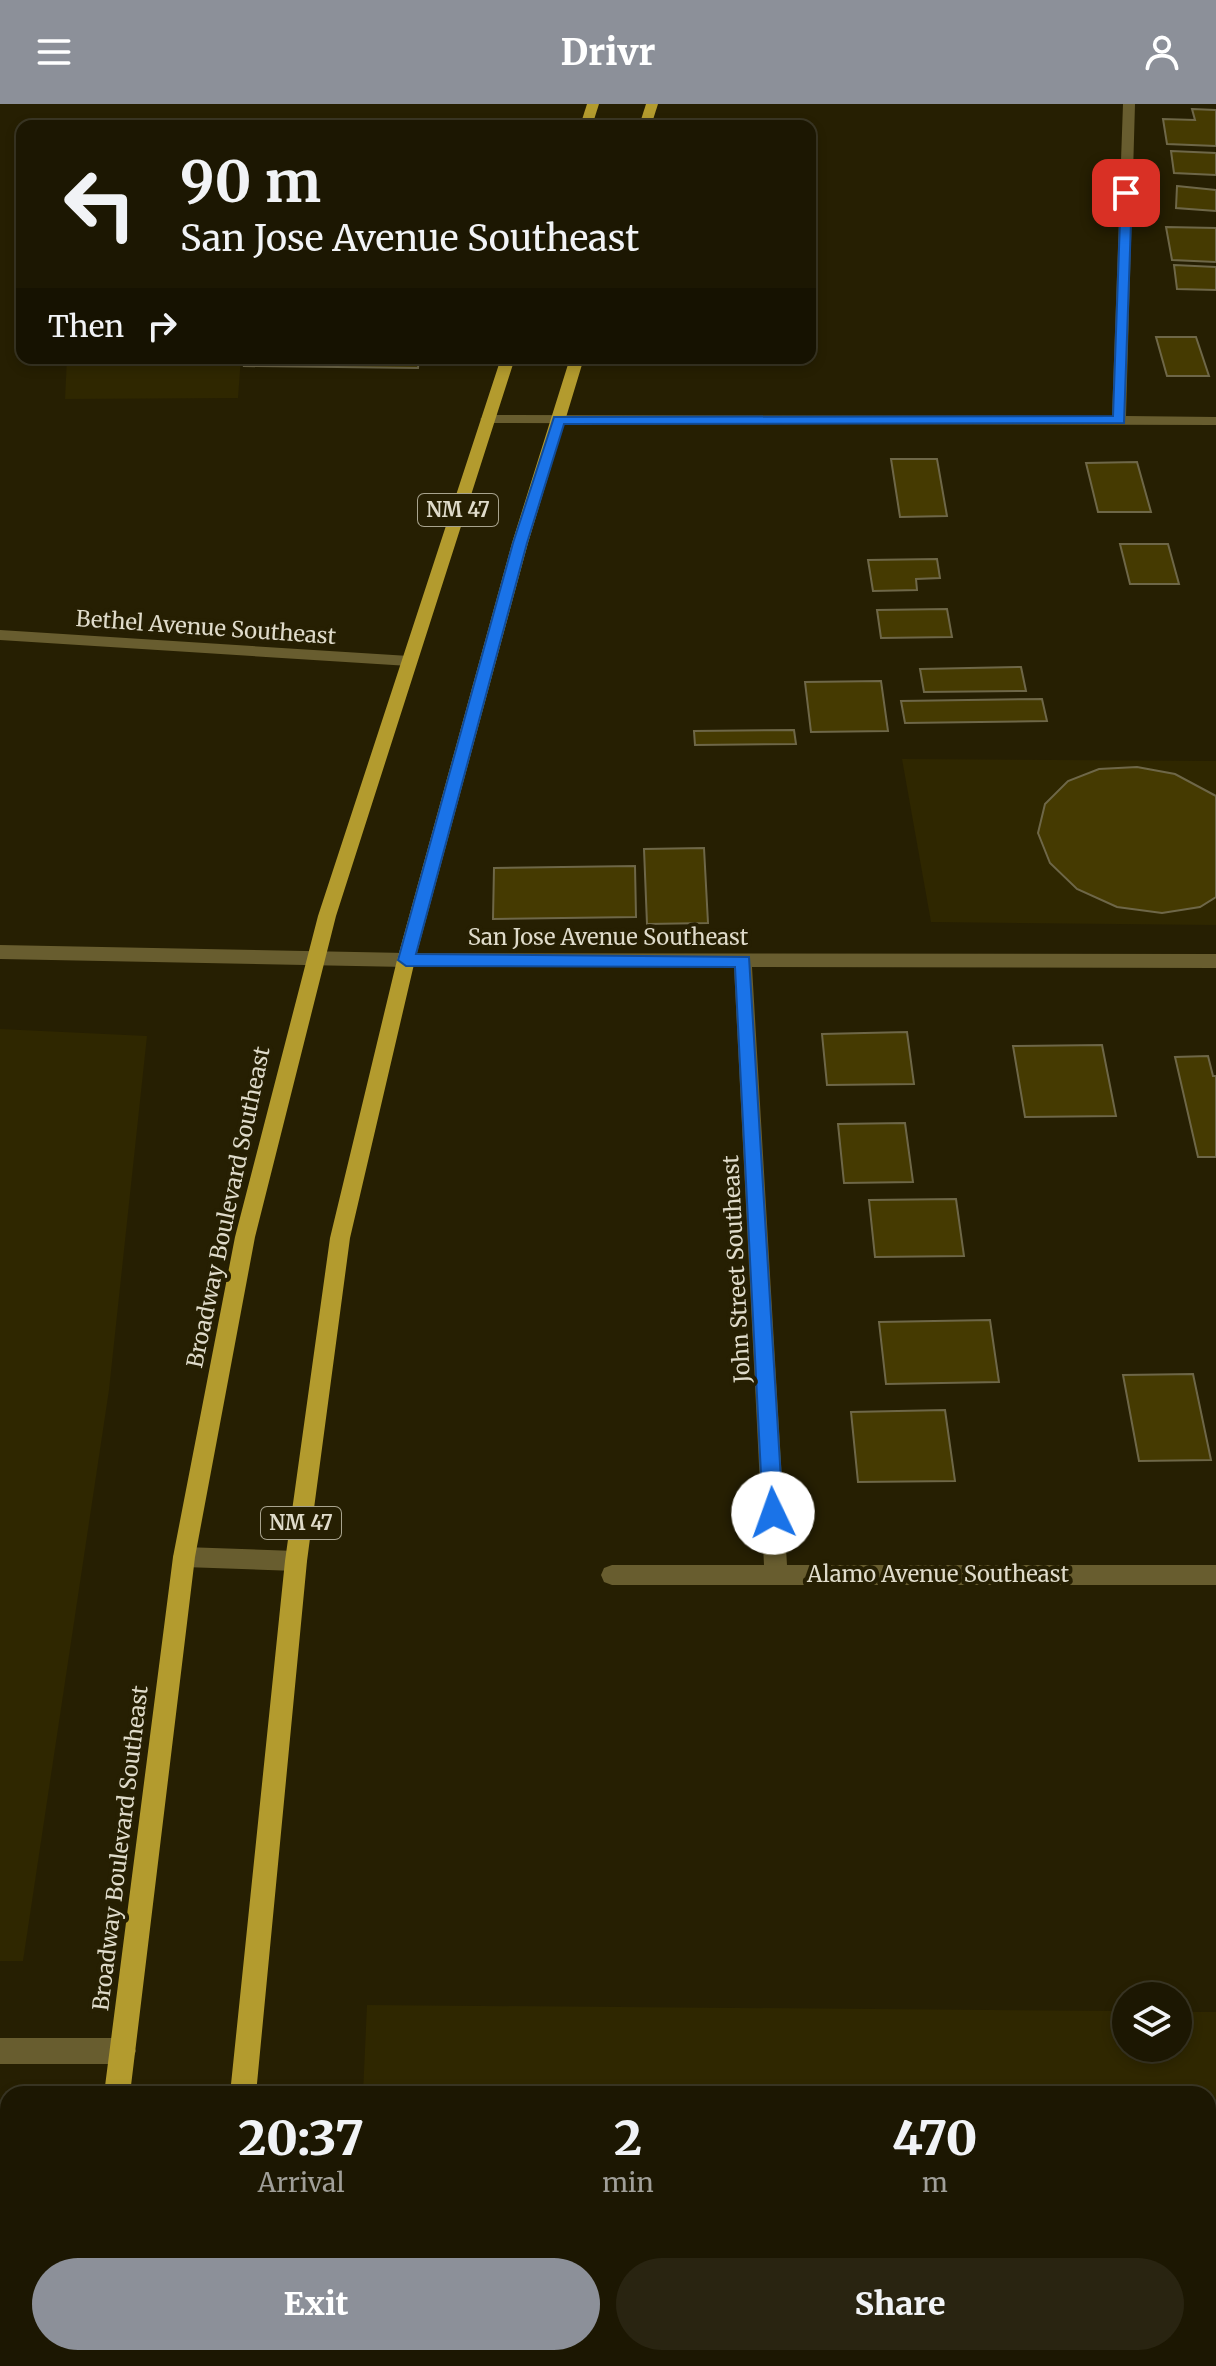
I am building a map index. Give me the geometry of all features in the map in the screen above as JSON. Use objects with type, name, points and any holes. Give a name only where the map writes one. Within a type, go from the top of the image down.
[{"type":"main road","name":"Broadway Boulevard Southeast","points":[[118,2086],[184,1557],[245,1237],[315,957],[506,364]]},
{"type":"main road","name":"NM 47","points":[[244,2086],[296,1561],[340,1238],[406,960],[520,543],[575,364]]},
{"type":"street","points":[[1119,420],[1129,104]]},
{"type":"street","points":[[487,419],[1216,421]]},
{"type":"street","name":"Bethel Avenue Southeast","points":[[0,635],[409,661]]},
{"type":"street","name":"San Jose Avenue Southeast","points":[[0,952],[406,960],[1216,961]]},
{"type":"street","name":"John Street Southeast","points":[[743,961],[776,1574]]},
{"type":"street","points":[[184,1557],[296,1561]]},
{"type":"street","name":"Alamo Avenue Southeast","points":[[612,1575],[1216,1575]]},
{"type":"street","points":[[1,2051],[123,2051]]},
{"type":"shaded area","points":[[67,364],[241,364],[238,398],[65,399]]},
{"type":"shaded area","points":[[902,759],[1216,761],[1216,925],[931,922]]},
{"type":"shaded area","points":[[0,1029],[147,1036],[109,1390],[23,1961],[0,1961]]},
{"type":"shaded area","points":[[367,2005],[1112,2011],[1112,2062],[1192,2062],[1192,2012],[1216,2012],[1216,2086],[363,2086]]},
{"type":"building","points":[[1192,109],[1216,110],[1216,146],[1167,144],[1163,119],[1195,120]]},
{"type":"building","points":[[1171,151],[1216,153],[1216,175],[1174,173]]},
{"type":"building","points":[[1177,186],[1216,190],[1216,211],[1176,208]]},
{"type":"building","points":[[1166,227],[1216,228],[1216,262],[1172,260]]},
{"type":"building","points":[[1174,265],[1216,267],[1216,290],[1177,289]]},
{"type":"building","points":[[1156,337],[1196,337],[1209,376],[1167,376]]},
{"type":"building","points":[[244,364],[418,364],[418,368]]},
{"type":"building","points":[[891,459],[937,459],[947,516],[900,517]]},
{"type":"building","points":[[1137,462],[1151,512],[1098,512],[1086,463]]},
{"type":"building","points":[[1120,544],[1168,544],[1179,584],[1130,584]]},
{"type":"building","points":[[937,559],[940,578],[916,579],[917,590],[873,591],[868,560]]},
{"type":"building","points":[[947,609],[952,637],[881,638],[877,610]]},
{"type":"building","points":[[1021,667],[1026,691],[924,692],[920,669]]},
{"type":"building","points":[[881,681],[888,731],[811,732],[805,682]]},
{"type":"building","points":[[1042,699],[1047,721],[905,723],[901,701]]},
{"type":"building","points":[[794,730],[796,744],[695,745],[694,731]]},
{"type":"building","points":[[1137,767],[1175,774],[1216,796],[1216,897],[1200,907],[1162,913],[1117,907],[1077,889],[1050,863],[1038,833],[1045,804],[1068,781],[1099,769]]},
{"type":"building","points":[[704,848],[708,923],[647,924],[644,849]]},
{"type":"building","points":[[635,866],[636,917],[493,919],[494,868]]},
{"type":"building","points":[[907,1032],[914,1084],[827,1085],[822,1034]]},
{"type":"building","points":[[1102,1045],[1116,1116],[1025,1117],[1013,1046]]},
{"type":"building","points":[[1208,1056],[1213,1076],[1216,1076],[1216,1157],[1198,1157],[1175,1057]]},
{"type":"building","points":[[905,1123],[913,1182],[844,1183],[838,1124]]},
{"type":"building","points":[[956,1199],[964,1256],[875,1257],[869,1200]]},
{"type":"building","points":[[990,1320],[999,1382],[886,1384],[879,1322]]},
{"type":"building","points":[[1193,1374],[1211,1460],[1139,1461],[1123,1375]]},
{"type":"building","points":[[945,1410],[955,1481],[858,1482],[851,1412]]},
{"type":"route","points":[[773,1513],[743,961],[406,960],[520,543],[559,420],[1119,420],[1126,193]]}]
